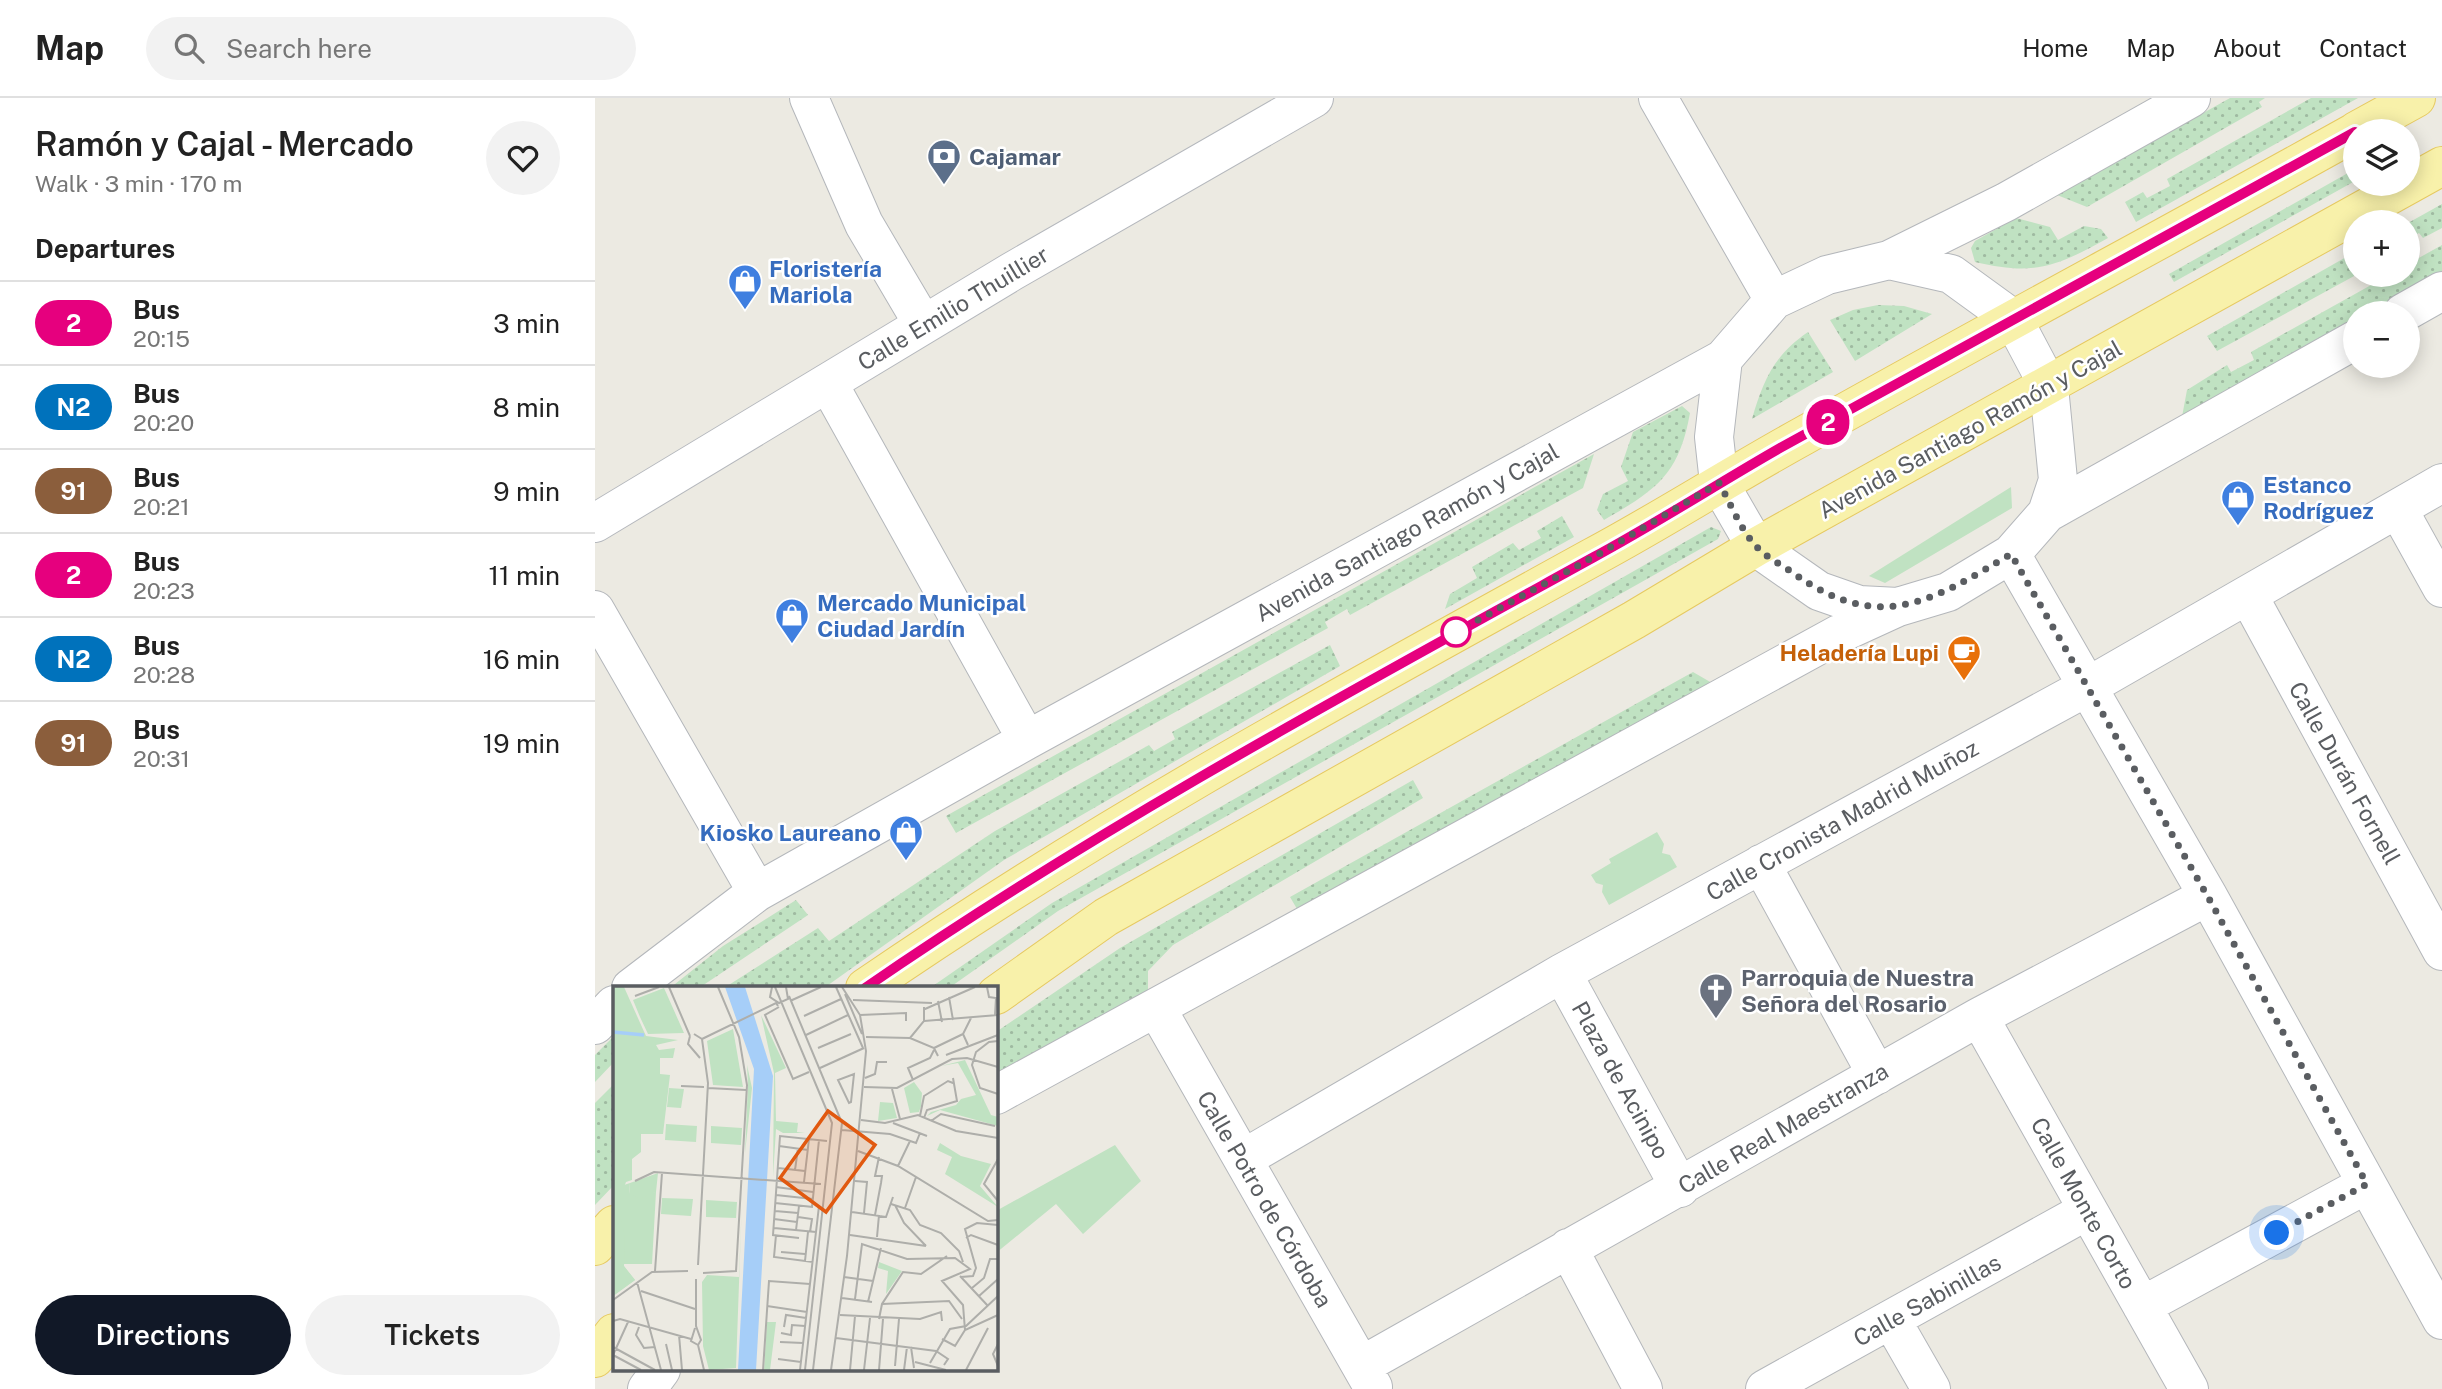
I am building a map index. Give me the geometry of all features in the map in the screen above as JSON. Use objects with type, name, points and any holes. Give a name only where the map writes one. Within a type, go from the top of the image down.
[{"type":"main road","points":[[2379,119],[2416,98]]},
{"type":"main road","points":[[868,986],[1068,855],[1427,648],[1599,554],[1719,483],[2013,319],[2343,139]]},
{"type":"main road","name":"Avenida Santiago Ramón y Cajal","points":[[997,994],[1106,917],[1634,620],[1756,547],[2049,387],[2442,166]]},
{"type":"main road","points":[[595,1246],[613,1226]]},
{"type":"main road","points":[[595,1358],[613,1334]]},
{"type":"street","points":[[809,98],[864,224],[923,324]]},
{"type":"street","name":"Calle Emilio Thuillier","points":[[595,523],[923,324],[1314,98]]},
{"type":"street","points":[[1658,98],[1774,300]]},
{"type":"street","name":"Avenida Santiago Ramón y Cajal","points":[[634,986],[757,892],[1027,740],[1723,359],[1774,300],[1827,275],[1889,260],[2006,202],[2190,98]]},
{"type":"street","points":[[1889,260],[1951,274],[2013,319],[2049,387],[2058,480],[2047,513]]},
{"type":"street","points":[[2420,303],[2442,291]]},
{"type":"street","points":[[997,1094],[1839,634],[1898,607],[1948,592],[2011,554],[2047,513],[2343,347]]},
{"type":"street","points":[[1723,359],[1714,437],[1719,483],[1756,547],[1819,592],[1859,606],[1898,607]]},
{"type":"street","points":[[828,383],[1027,740]]},
{"type":"street","name":"Calle Cronista Madrid Muñoz","points":[[1243,1159],[1562,973],[2087,687],[2442,483]]},
{"type":"street","points":[[2398,509],[2442,588]]},
{"type":"street","points":[[2011,554],[2208,897],[2442,1320]]},
{"type":"street","name":"Calle Durán Fornell","points":[[2248,595],[2442,951]]},
{"type":"street","points":[[595,610],[757,892]]},
{"type":"street","points":[[1761,864],[1877,1075]]},
{"type":"street","name":"Calle Real Maestranza","points":[[1368,1377],[1568,1248],[1680,1188],[1979,1017],[2208,897]]},
{"type":"street","name":"Plaza de Acinipo","points":[[1562,973],[1680,1188]]},
{"type":"street","points":[[595,1025],[613,1006]]},
{"type":"street","name":"Calle Potro de Córdoba","points":[[1157,1009],[1368,1377]]},
{"type":"street","name":"Calle Monte Corto","points":[[1979,1017],[2189,1389]]},
{"type":"street","points":[[2142,1306],[2367,1184]]},
{"type":"street","name":"Calle Sabinillas","points":[[1765,1389],[2088,1210]]},
{"type":"street","points":[[1568,1248],[1643,1389]]},
{"type":"street","points":[[1892,1321],[1931,1389]]},
{"type":"street","points":[[647,1389],[660,1372]]},
{"type":"green space","points":[[2230,98],[2265,98],[2259,102],[2262,107],[2087,207],[2057,195]]},
{"type":"green space","points":[[2311,98],[2358,98],[2136,222],[2125,202],[2143,192],[2147,198],[2170,186],[2167,179]]},
{"type":"green space","points":[[2343,176],[2343,188],[2174,282],[2169,274]]},
{"type":"green space","points":[[2442,204],[2442,228],[2423,238],[2420,234],[2420,216]]},
{"type":"green space","points":[[2016,218],[2050,227],[2058,240],[2084,226],[2101,229],[2108,238],[2074,256],[2044,266],[2013,268],[1975,262],[1971,248],[1975,241]]},
{"type":"green space","points":[[2442,245],[2442,276],[2397,301],[2343,301],[2343,331],[2181,422],[2187,390],[2227,365],[2231,372],[2254,360],[2251,352],[2367,287],[2420,287],[2420,257]]},
{"type":"green space","points":[[2343,259],[2343,282],[2217,351],[2207,336]]},
{"type":"green space","points":[[1878,305],[1904,306],[1932,314],[1855,361],[1830,320],[1853,310]]},
{"type":"green space","points":[[1808,332],[1833,372],[1752,419],[1771,370],[1786,350]]},
{"type":"green space","points":[[1682,406],[1690,413],[1679,452],[1672,466],[1651,489],[1604,520],[1597,510],[1603,494],[1628,481],[1621,467],[1633,432]]},
{"type":"green space","points":[[1594,454],[1583,488],[1350,615],[1347,609],[1325,622],[1328,628],[956,833],[946,816]]},
{"type":"green space","points":[[2011,487],[2012,508],[1885,583],[1869,576]]},
{"type":"green space","points":[[1562,516],[1574,537],[1445,609],[1450,594],[1477,578],[1472,567],[1513,543],[1519,550],[1541,538],[1537,531]]},
{"type":"green space","points":[[1711,527],[1721,531],[1718,539],[1058,911],[952,986],[933,986],[1052,903]]},
{"type":"green space","points":[[1330,645],[1340,666],[1004,860],[827,986],[727,986],[818,928],[829,941],[995,831],[1149,745],[1154,751],[1175,739],[1172,732]]},
{"type":"green space","points":[[1693,672],[1712,683],[1300,914],[1290,897]]},
{"type":"green space","points":[[1413,780],[1423,798],[1173,945],[1148,971],[1148,996],[997,1082],[997,1031],[1120,948]]},
{"type":"green space","points":[[1657,832],[1664,844],[1662,853],[1670,855],[1677,867],[1609,905],[1602,892],[1603,885],[1596,883],[1591,875],[1611,863],[1609,859]]},
{"type":"green space","points":[[796,900],[808,915],[702,986],[673,986],[723,946]]},
{"type":"green space","points":[[613,1037],[613,1063],[595,1082],[595,1055]]},
{"type":"green space","points":[[613,1085],[613,1186],[595,1205],[595,1103]]},
{"type":"green space","points":[[1115,1145],[1141,1181],[1083,1234],[1056,1204],[997,1252],[997,1210]]},
{"type":"bus line","name":"2","points":[[868,986],[1068,855],[1416,654],[1599,554],[1719,483],[2013,319],[2135,255],[2343,139]]},
{"type":"place","name":"Cajamar","points":[[944,186]]},
{"type":"place","name":"Floristería Mariola","points":[[745,311]]},
{"type":"place","name":"Estanco Rodríguez","points":[[2238,527]]},
{"type":"place","name":"Mercado Municipal Ciudad Jardín","points":[[792,645]]},
{"type":"place","name":"Heladería Lupi","points":[[1964,682]]},
{"type":"place","name":"Kiosko Laureano","points":[[906,862]]},
{"type":"place","name":"Parroquia de Nuestra Señora del Rosario","points":[[1716,1020]]},
{"type":"route","points":[[1456,632],[1599,554],[1719,483],[1756,547],[1819,592],[1859,606],[1898,607],[1948,592],[2011,554],[2208,897],[2367,1184],[2277,1233]]}]
